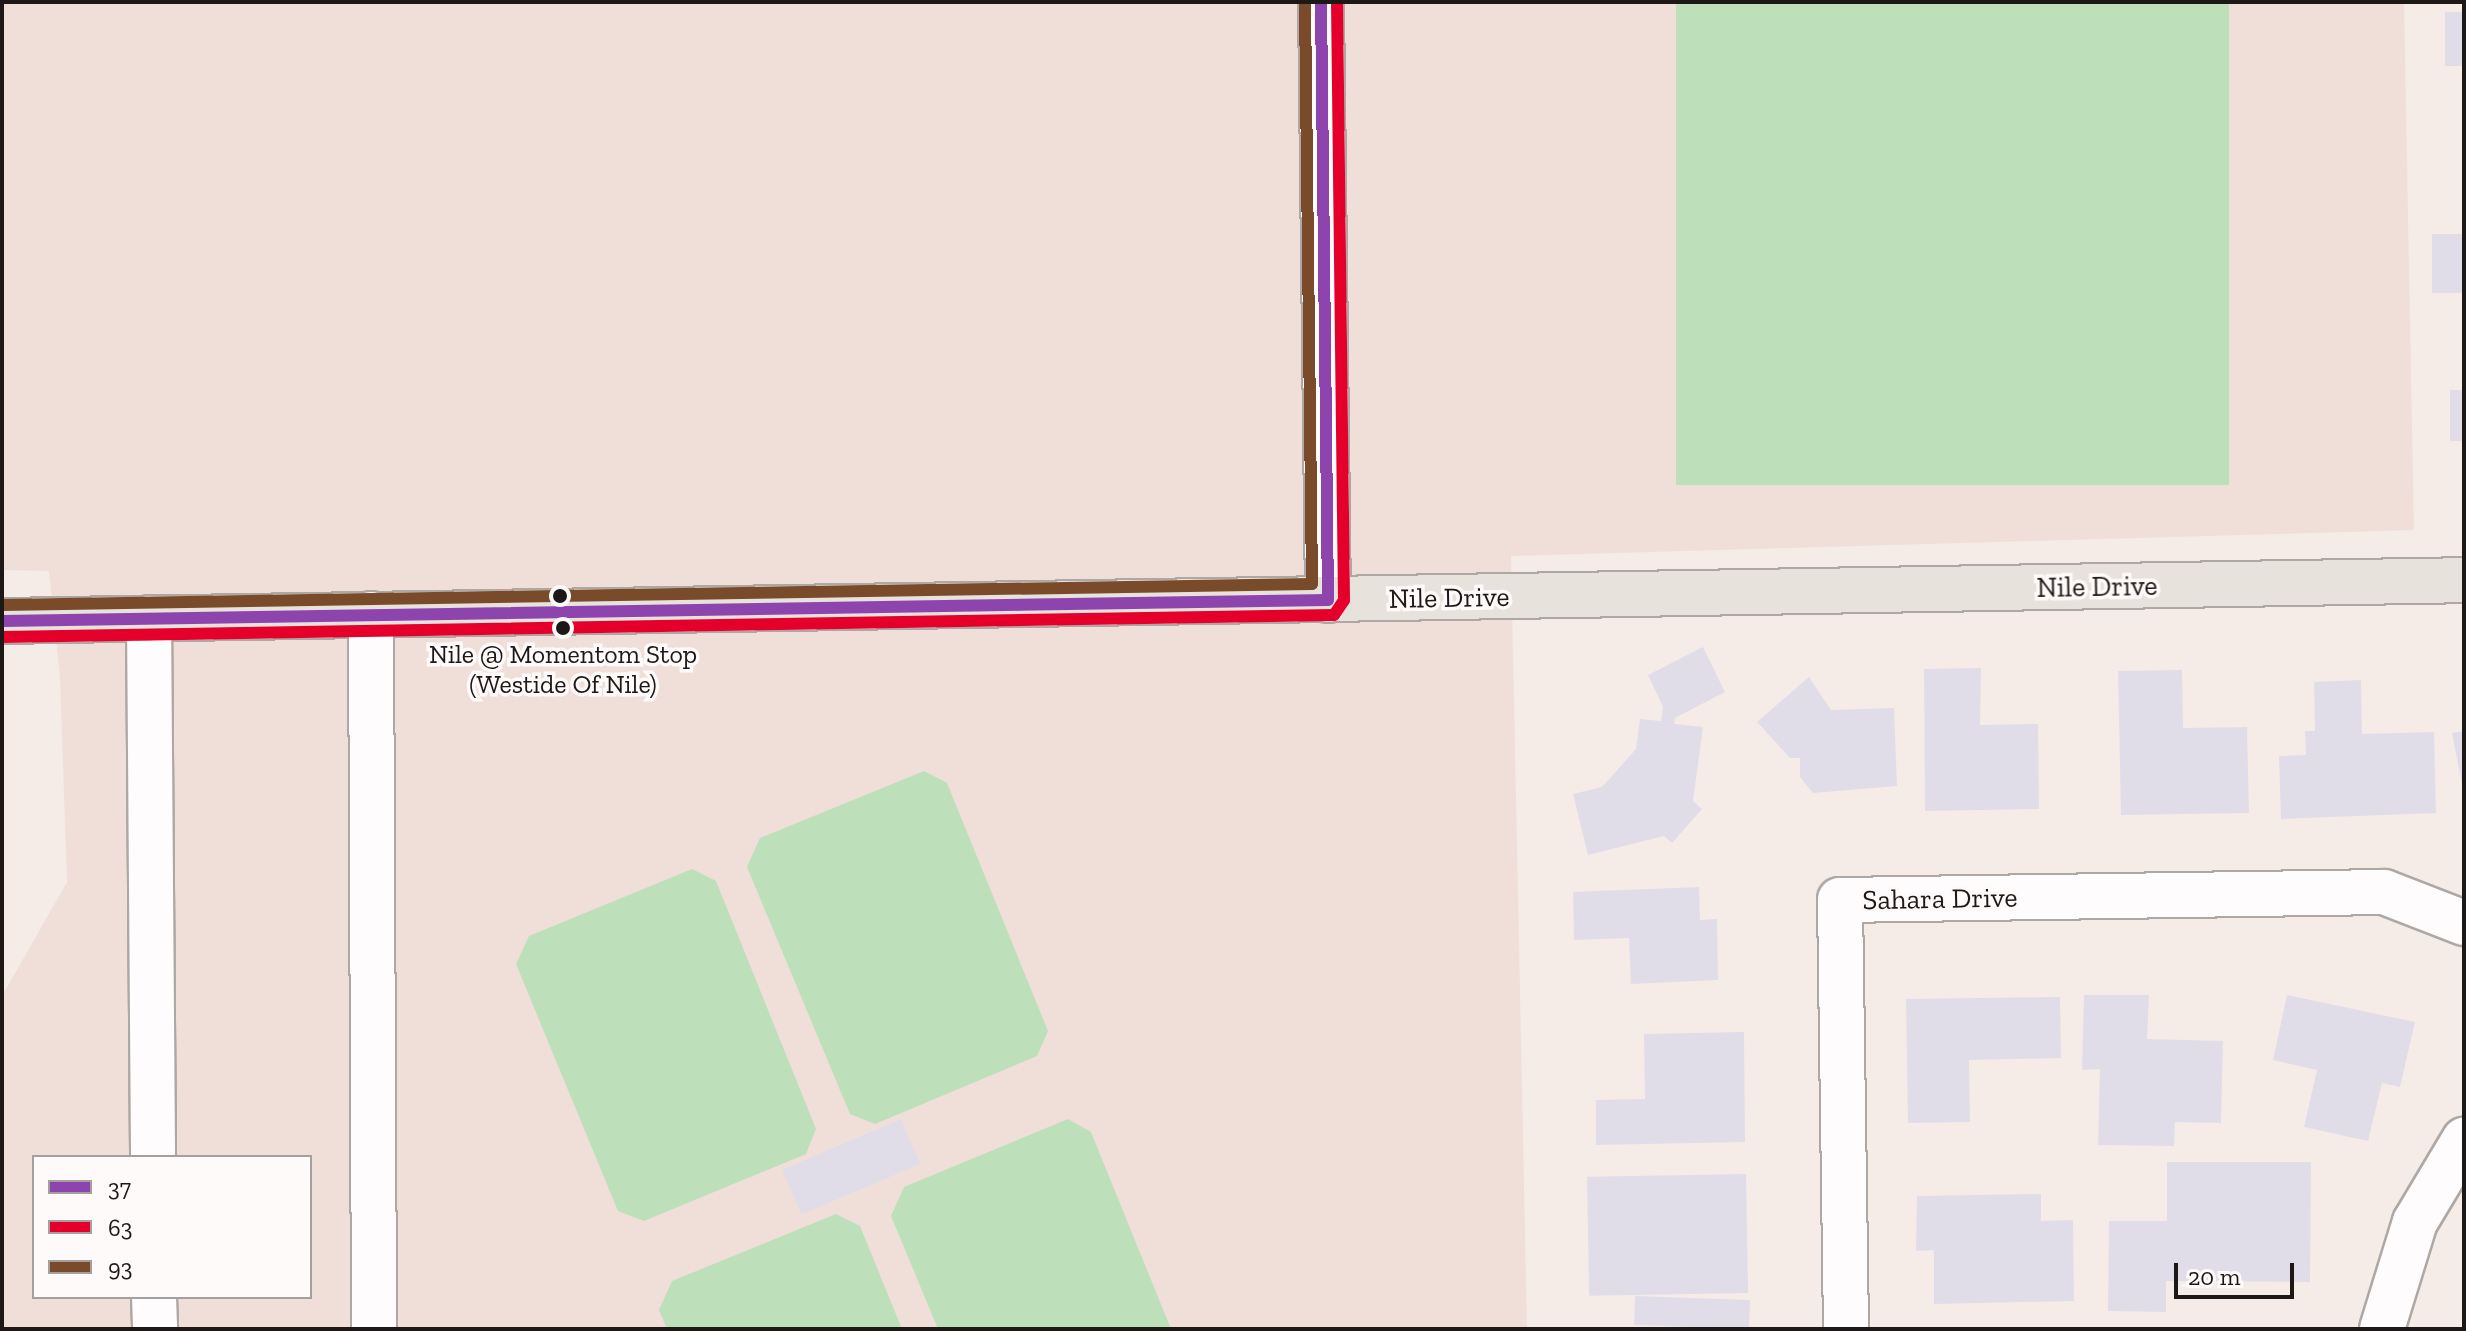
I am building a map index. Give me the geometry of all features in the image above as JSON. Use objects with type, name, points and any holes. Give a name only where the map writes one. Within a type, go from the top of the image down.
[{"type":"main road","name":"Nile Drive","points":[[2,621],[2464,580]]},
{"type":"street","points":[[1321,2],[1328,600]]},
{"type":"street","points":[[371,614],[374,1329]]},
{"type":"street","points":[[149,618],[153,1155]]},
{"type":"street","name":"Sahara Drive","points":[[1846,1329],[1840,900],[2384,892],[2464,923]]},
{"type":"street","points":[[2382,1329],[2415,1222],[2464,1140]]},
{"type":"street","points":[[154,1299],[155,1329]]},
{"type":"shaded area","points":[[2,2],[2404,2],[2414,530],[1511,556],[1527,1329],[2,1329],[2,996],[67,882],[60,678],[49,571],[2,570]]},
{"type":"green space","points":[[1676,2],[2229,2],[2229,485],[1676,485]]},
{"type":"green space","points":[[924,771],[947,783],[1048,1031],[1037,1056],[875,1124],[850,1114],[747,867],[760,838]]},
{"type":"green space","points":[[692,869],[716,881],[816,1129],[806,1154],[644,1221],[618,1211],[516,964],[529,936]]},
{"type":"green space","points":[[1068,1119],[1091,1132],[1171,1329],[938,1329],[891,1216],[904,1187]]},
{"type":"green space","points":[[836,1214],[860,1226],[902,1329],[667,1329],[659,1310],[672,1281]]},
{"type":"building","points":[[2445,12],[2464,12],[2464,66],[2445,66]]},
{"type":"building","points":[[2432,234],[2464,234],[2464,293],[2432,293]]},
{"type":"building","points":[[2450,390],[2464,390],[2464,441],[2450,441]]},
{"type":"building","points":[[1703,647],[1725,692],[1675,718],[1674,724],[1703,727],[1693,801],[1702,809],[1672,843],[1664,836],[1588,855],[1573,794],[1602,787],[1636,749],[1640,719],[1661,721],[1663,707],[1648,675]]},
{"type":"building","points":[[1981,668],[1980,725],[2038,724],[2039,809],[1925,811],[1924,669]]},
{"type":"building","points":[[2182,670],[2183,728],[2247,727],[2249,813],[2121,815],[2118,671]]},
{"type":"building","points":[[1809,677],[1831,710],[1894,708],[1897,786],[1813,793],[1800,777],[1800,758],[1790,758],[1757,722]]},
{"type":"building","points":[[2361,680],[2362,734],[2434,732],[2436,813],[2281,819],[2279,756],[2306,755],[2305,731],[2315,731],[2314,682]]},
{"type":"building","points":[[2464,731],[2464,789],[2463,789],[2452,733]]},
{"type":"building","points":[[1699,887],[1700,920],[1717,919],[1718,980],[1631,984],[1629,938],[1574,940],[1573,892]]},
{"type":"building","points":[[2084,995],[2149,995],[2147,1039],[2223,1041],[2221,1123],[2175,1122],[2174,1146],[2098,1145],[2100,1069],[2082,1070]]},
{"type":"building","points":[[2287,995],[2415,1022],[2400,1087],[2382,1083],[2368,1141],[2304,1127],[2317,1070],[2273,1060]]},
{"type":"building","points":[[2060,997],[2061,1058],[1969,1060],[1970,1122],[1908,1123],[1906,999]]},
{"type":"building","points":[[1744,1032],[1745,1142],[1596,1145],[1596,1100],[1645,1099],[1644,1034]]},
{"type":"building","points":[[901,1119],[920,1164],[801,1215],[782,1169]]},
{"type":"building","points":[[2167,1162],[2311,1162],[2310,1282],[2166,1281],[2166,1312],[2108,1311],[2109,1221],[2167,1221]]},
{"type":"building","points":[[1746,1174],[1748,1293],[1589,1296],[1587,1177]]},
{"type":"building","points":[[2041,1194],[2041,1221],[2073,1220],[2074,1301],[1934,1304],[1934,1250],[1916,1251],[1917,1196]]},
{"type":"building","points":[[1635,1296],[1750,1300],[1749,1329],[1634,1325]]},
{"type":"transit line","name":"93","points":[[2,605],[1312,584],[1305,2]]},
{"type":"transit line","name":"37","points":[[2,621],[1328,600],[1321,2]]},
{"type":"transit line","name":"63","points":[[2,637],[1334,615],[1344,600],[1337,2]]},
{"type":"place","name":"Nile @ Momentom Stop (Westide Of Nile)","points":[[563,628]]}]
